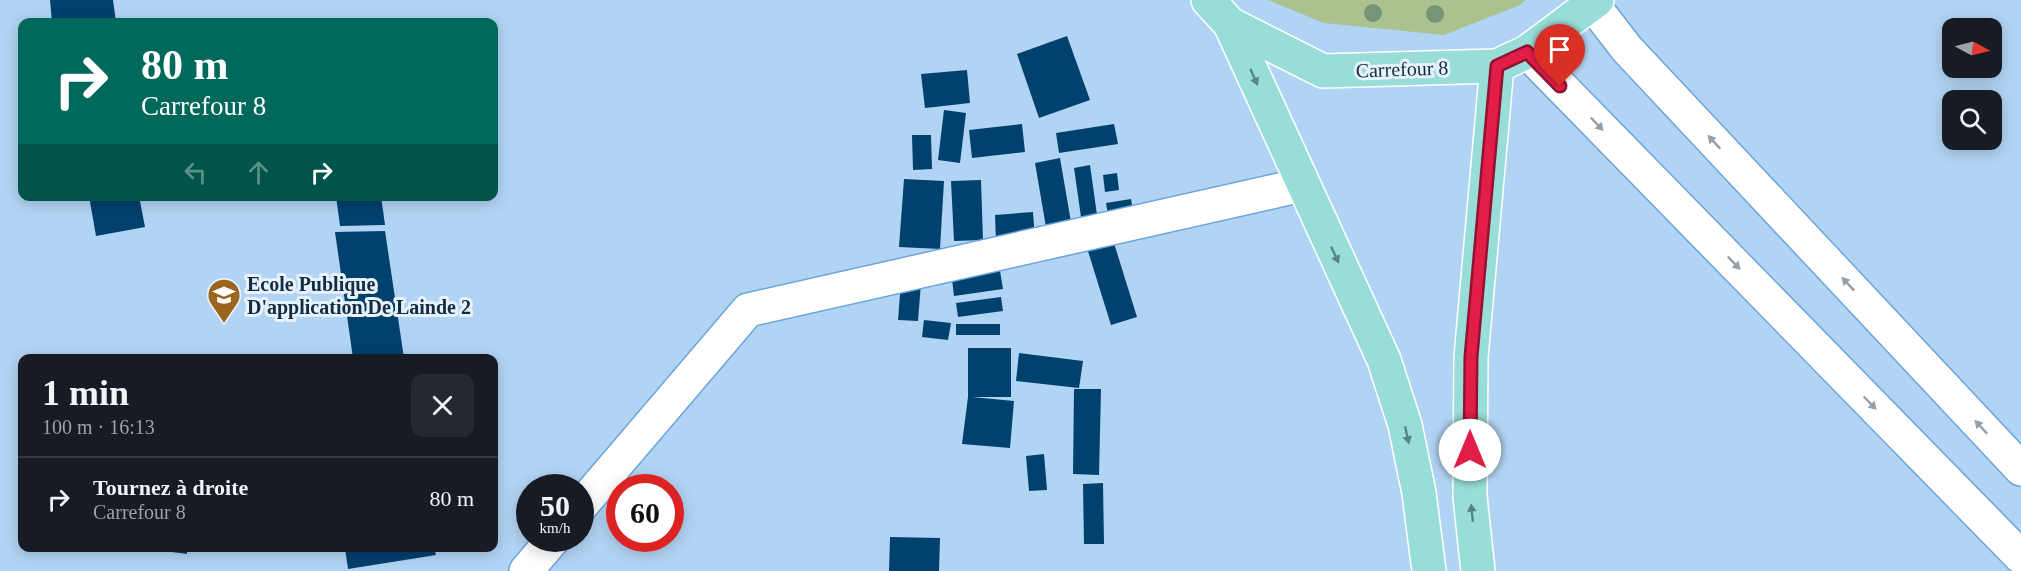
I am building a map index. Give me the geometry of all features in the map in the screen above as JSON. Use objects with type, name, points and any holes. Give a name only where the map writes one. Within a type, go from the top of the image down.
[{"type":"main road","name":"Carrefour 8","points":[[1208,0],[1230,24],[1323,71],[1497,66],[1527,52],[1595,3]]},
{"type":"main road","points":[[1230,24],[1384,360],[1405,425],[1419,493],[1429,571]]},
{"type":"main road","points":[[1478,571],[1470,497],[1471,357],[1497,66]]},
{"type":"street","points":[[1595,3],[1627,49],[2021,469]]},
{"type":"street","points":[[1527,52],[2021,557]]},
{"type":"street","points":[[594,491],[748,310],[1302,185]]},
{"type":"street","points":[[526,571],[542,552]]},
{"type":"green space","points":[[1268,0],[1525,0],[1520,5],[1444,35],[1324,23]]},
{"type":"building","points":[[50,0],[113,0],[115,18],[52,18]]},
{"type":"building","points":[[1067,36],[1090,100],[1039,118],[1017,54]]},
{"type":"building","points":[[967,70],[970,103],[925,108],[921,74]]},
{"type":"building","points":[[944,110],[966,113],[960,163],[938,160]]},
{"type":"building","points":[[1022,124],[1025,152],[972,158],[969,130]]},
{"type":"building","points":[[1114,124],[1118,144],[1059,153],[1056,133]]},
{"type":"building","points":[[912,135],[931,135],[932,169],[913,170]]},
{"type":"building","points":[[1060,158],[1072,228],[1047,233],[1035,163]]},
{"type":"building","points":[[1090,165],[1098,222],[1082,224],[1074,168]]},
{"type":"building","points":[[1117,173],[1119,190],[1105,192],[1103,175]]},
{"type":"building","points":[[904,179],[944,181],[940,249],[899,247]]},
{"type":"building","points":[[981,180],[983,240],[954,241],[951,181]]},
{"type":"building","points":[[1131,199],[1134,217],[1109,221],[1106,203]]},
{"type":"building","points":[[90,201],[140,201],[145,227],[96,236]]},
{"type":"building","points":[[337,201],[382,201],[385,225],[340,226]]},
{"type":"building","points":[[1033,212],[1035,240],[996,242],[995,215]]},
{"type":"building","points":[[385,231],[403,354],[352,354],[335,232]]},
{"type":"building","points":[[1113,240],[1137,317],[1111,325],[1087,248]]},
{"type":"building","points":[[1000,271],[1003,289],[954,296],[952,279]]},
{"type":"building","points":[[901,281],[921,283],[918,321],[898,320]]},
{"type":"building","points":[[1001,297],[1003,311],[958,317],[956,303]]},
{"type":"building","points":[[924,320],[951,323],[948,340],[922,337]]},
{"type":"building","points":[[956,324],[1000,324],[1000,335],[956,335]]},
{"type":"building","points":[[968,348],[1011,348],[1011,397],[972,397],[1014,401],[1010,448],[962,444],[968,397]]},
{"type":"building","points":[[1019,353],[1083,361],[1079,388],[1016,381]]},
{"type":"building","points":[[1074,389],[1101,389],[1099,475],[1073,474]]},
{"type":"building","points":[[1044,454],[1047,490],[1029,491],[1026,456]]},
{"type":"building","points":[[1103,483],[1104,544],[1084,544],[1083,484]]},
{"type":"building","points":[[890,537],[940,538],[939,571],[889,571]]},
{"type":"building","points":[[346,552],[435,552],[436,555],[348,569]]},
{"type":"place","name":"Ecole Publique D'application De Lainde 2","points":[[224,324]]},
{"type":"route","points":[[1470,450],[1471,357],[1497,66],[1527,52],[1560,86]]}]
